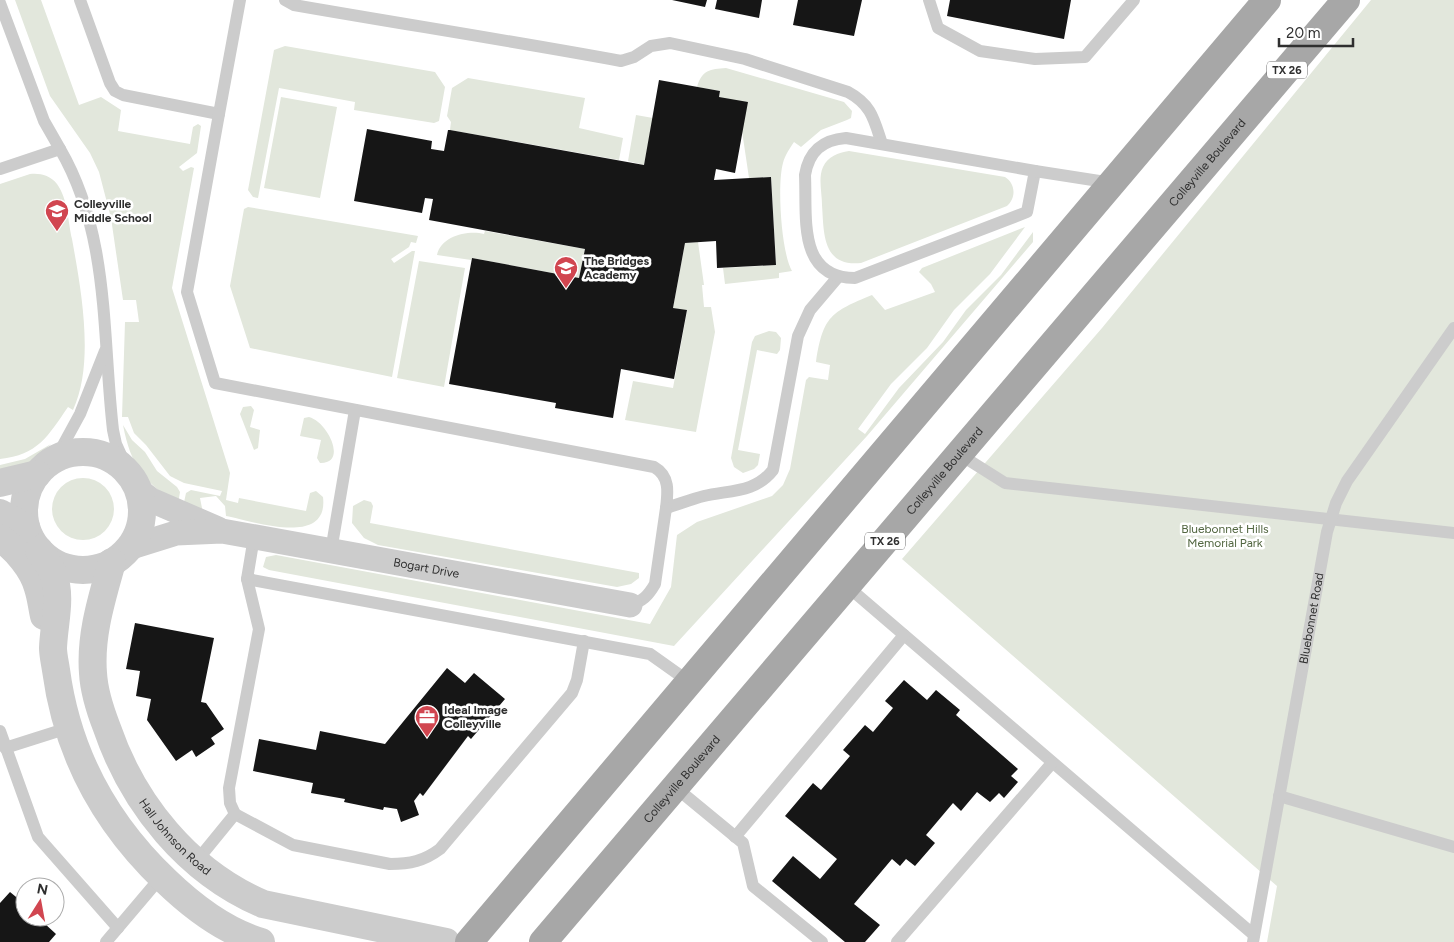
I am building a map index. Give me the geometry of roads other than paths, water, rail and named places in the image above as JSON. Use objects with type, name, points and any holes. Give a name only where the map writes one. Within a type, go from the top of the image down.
[{"type":"main road","points":[[469,942],[688,681],[1267,0]]},
{"type":"main road","name":"Colleyville Boulevard","points":[[543,942],[1346,0]]},
{"type":"street","points":[[0,483],[46,466],[69,454],[96,453],[109,458],[134,483],[142,505],[141,520],[136,535],[120,555],[90,569],[57,564],[33,539],[0,513]]},
{"type":"street","points":[[46,466],[28,490],[24,509],[33,539],[53,571],[56,584],[58,609],[53,649]]},
{"type":"street","name":"Bogart Drive","points":[[134,483],[151,500],[222,531],[630,605]]},
{"type":"street","name":"Bogart Drive","points":[[120,555],[176,534],[222,531]]},
{"type":"street","points":[[0,538],[24,561],[38,586],[53,649],[68,728],[89,779],[115,824],[131,846],[184,898],[212,919],[245,937],[260,942]]},
{"type":"street","name":"Hall Johnson Road","points":[[120,555],[99,611],[92,652],[95,691],[121,766],[139,797],[156,820],[196,863],[239,894],[263,904],[446,942]]},
{"type":"street","points":[[68,728],[104,720]]},
{"type":"street","points":[[161,877],[196,863]]},
{"type":"lane","points":[[80,0],[110,83],[115,91],[123,95],[219,114]]},
{"type":"lane","points":[[240,0],[187,292],[215,383],[654,468],[661,471],[668,486],[655,584],[650,594],[641,602],[630,605]]},
{"type":"lane","points":[[285,0],[294,5],[459,31],[621,61],[634,57],[651,46],[670,43],[732,56],[848,92],[862,99],[874,119],[882,144]]},
{"type":"lane","points":[[929,0],[938,28],[980,51],[1035,58],[1085,58],[1134,0]]},
{"type":"lane","points":[[0,3],[44,121],[75,175],[86,202],[101,279],[113,430],[116,444],[134,483]]},
{"type":"lane","points":[[1035,170],[1027,212],[855,278],[838,277],[819,264],[811,252],[805,175],[807,164],[818,146],[832,139],[846,138],[1112,183]]},
{"type":"lane","points":[[0,169],[60,149]]},
{"type":"lane","points":[[666,508],[702,497],[748,489],[759,484],[773,470],[798,336],[810,310],[838,277]]},
{"type":"lane","name":"Bluebonnet Road","points":[[1253,938],[1331,519],[1336,503],[1347,481],[1454,328]]},
{"type":"lane","points":[[46,466],[77,421],[106,349]]},
{"type":"lane","points":[[331,551],[355,410]]},
{"type":"lane","points":[[959,454],[1005,483],[1454,533]]},
{"type":"lane","points":[[254,537],[247,579],[259,629],[229,788],[230,803],[235,814],[293,845],[390,864],[404,864],[429,857],[440,849],[572,693],[584,641]]},
{"type":"lane","points":[[247,579],[650,654],[688,681]]},
{"type":"lane","points":[[847,586],[1253,938]]},
{"type":"lane","points":[[735,837],[904,635]]},
{"type":"lane","points":[[5,748],[68,728]]},
{"type":"lane","points":[[0,731],[38,837],[118,928]]},
{"type":"lane","points":[[897,942],[1052,763]]},
{"type":"lane","points":[[676,787],[743,843],[753,886],[822,942]]},
{"type":"lane","points":[[1279,796],[1454,847]]},
{"type":"lane","points":[[196,863],[235,814]]},
{"type":"lane","points":[[106,942],[161,877]]},
{"type":"place","name":"Colleyville Middle School","points":[[57,232]]},
{"type":"place","name":"The Bridges Academy","points":[[566,289]]},
{"type":"place","name":"Ideal Image Colleyville","points":[[427,738]]},
{"type":"park label","name":"Bluebonnet Hills Memorial Park","points":[[1225,536]]}]
